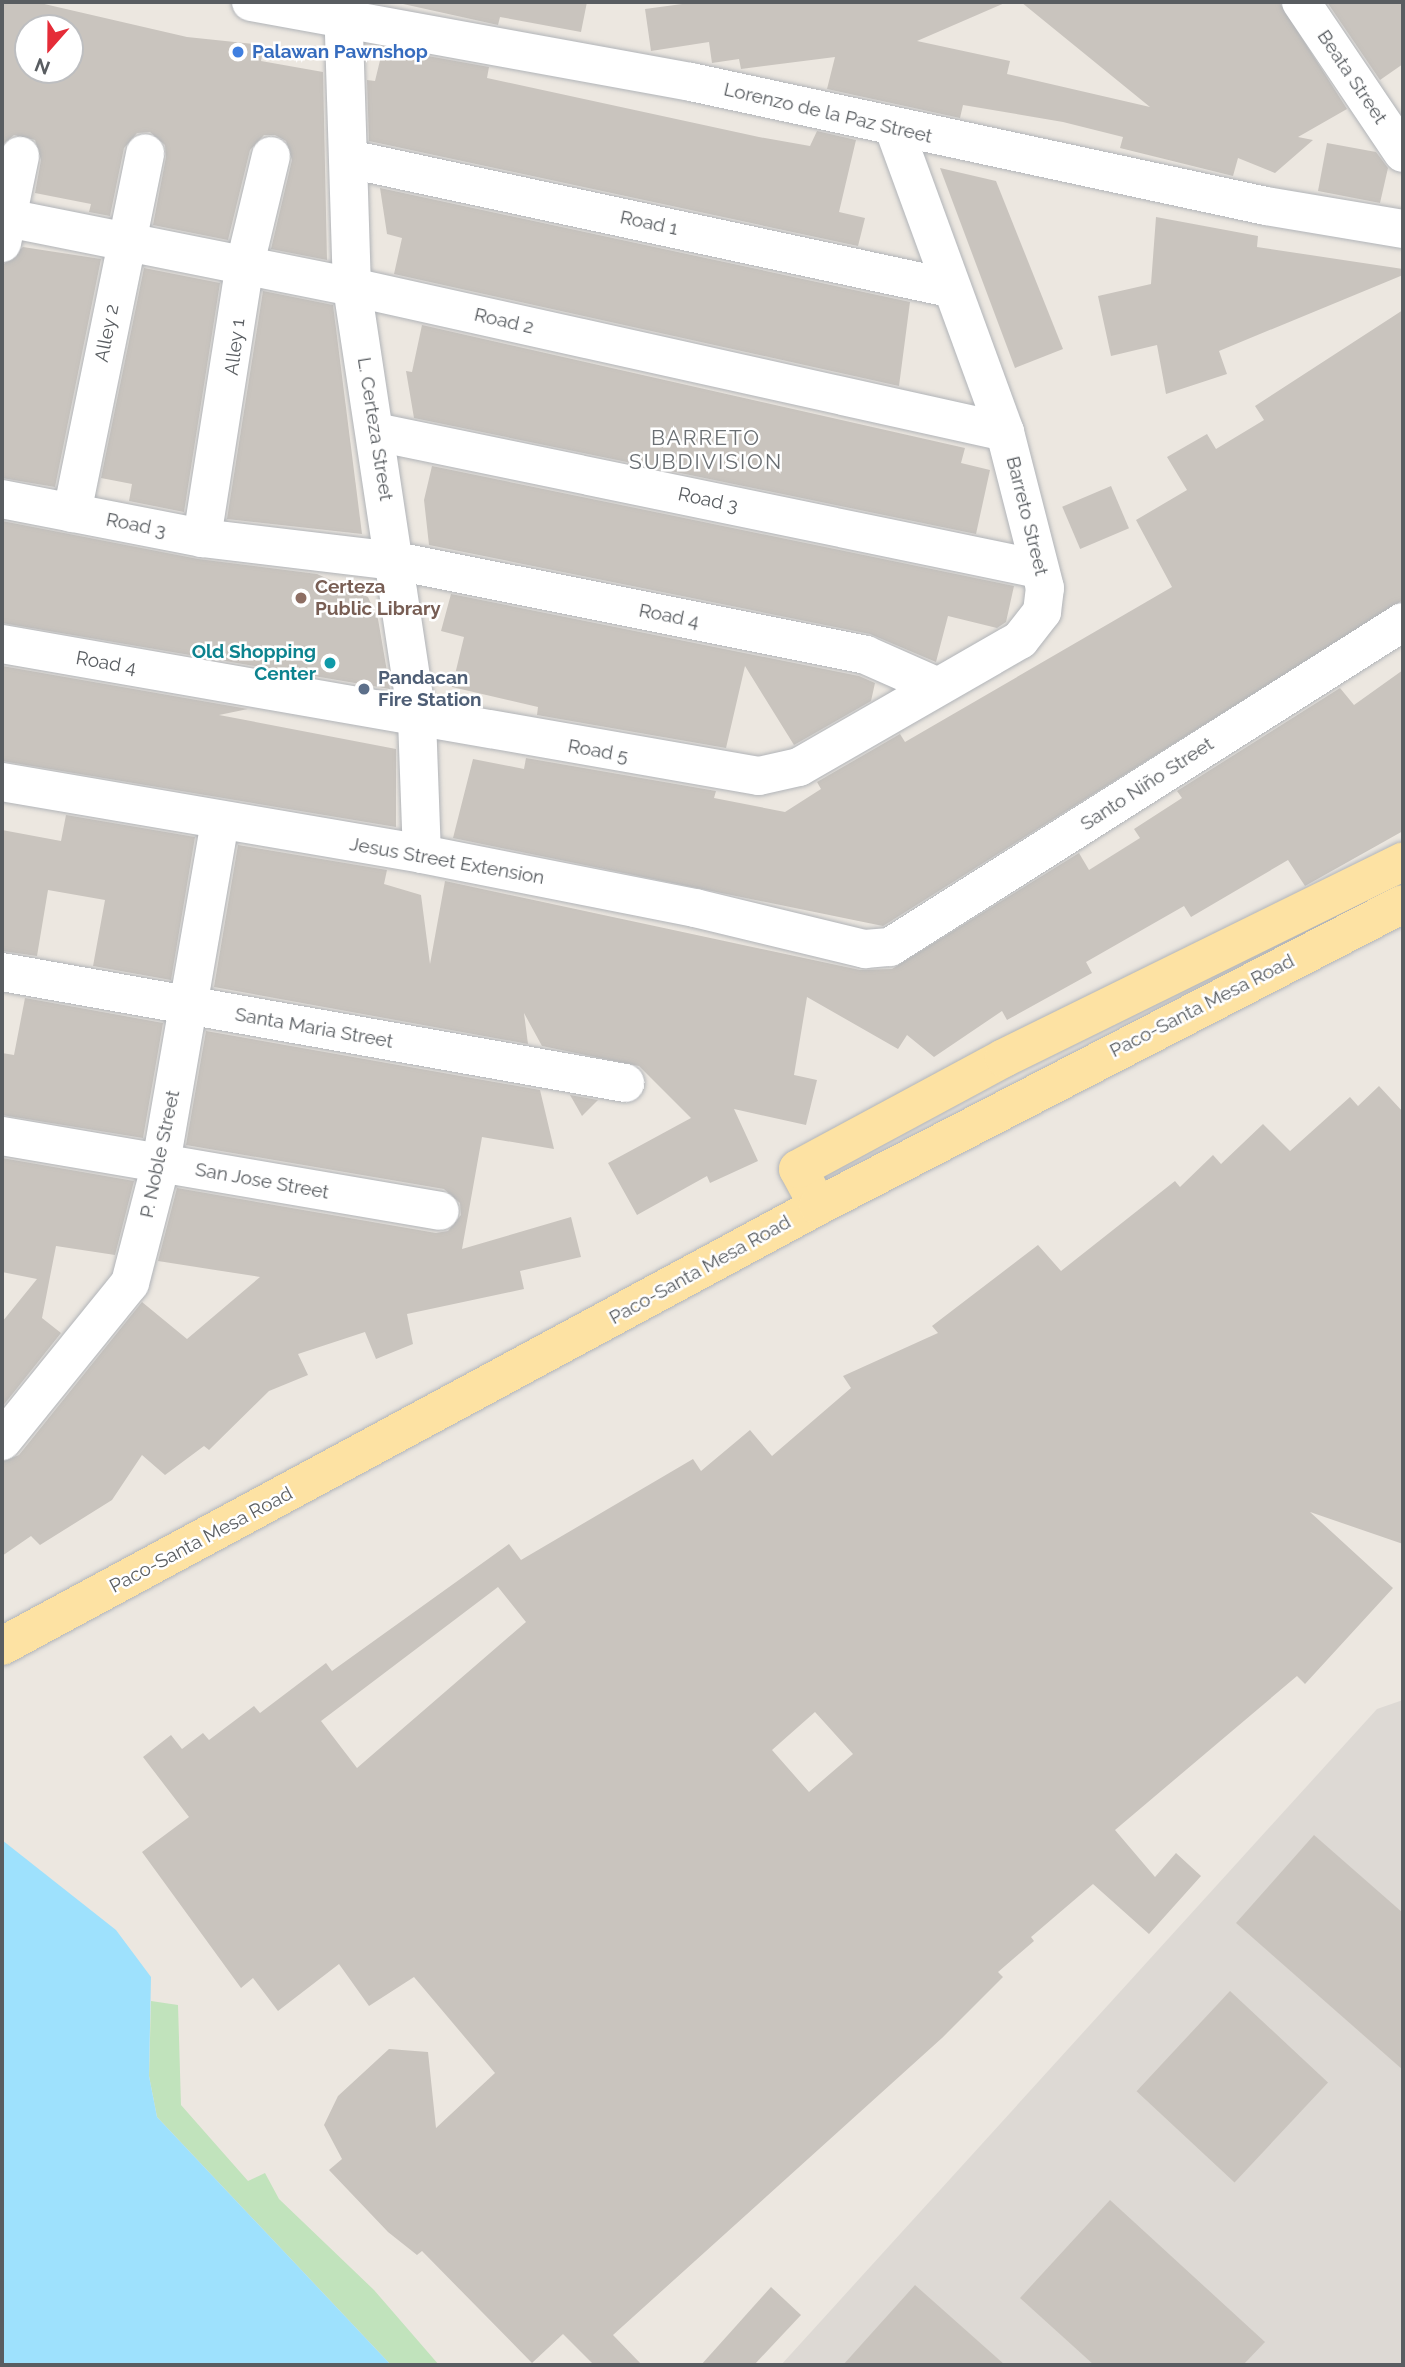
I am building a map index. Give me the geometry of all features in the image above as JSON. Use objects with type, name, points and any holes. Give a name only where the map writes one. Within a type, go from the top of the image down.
[{"type":"main road","points":[[818,1206],[798,1170],[1004,1058],[1403,862]]},
{"type":"main road","name":"Paco-Santa Mesa Road","points":[[2,1646],[818,1206],[1245,982],[1403,904]]},
{"type":"street","name":"Lorenzo de la Paz Street","points":[[251,2],[343,8],[691,82],[894,129],[1403,229]]},
{"type":"street","name":"Beata Street","points":[[1301,2],[1403,153]]},
{"type":"street","name":"L. Certeza Street","points":[[343,8],[352,287],[397,561],[417,719],[422,854]]},
{"type":"street","name":"Barreto Street","points":[[780,775],[936,686],[1032,627],[1045,601],[1005,432],[949,288],[894,129]]},
{"type":"street","name":"Alley 2","points":[[72,513],[145,153]]},
{"type":"street","points":[[3,226],[20,156]]},
{"type":"street","name":"Alley 1","points":[[202,538],[245,264],[271,156]]},
{"type":"street","name":"Road 1","points":[[349,159],[949,288]]},
{"type":"street","name":"Road 2","points":[[3,226],[126,240],[245,264],[1005,432]]},
{"type":"street","name":"Road 3","points":[[376,432],[1039,569]]},
{"type":"street","name":"Road 3","points":[[2,499],[202,538],[397,561]]},
{"type":"street","name":"Road 4","points":[[397,561],[866,655],[936,686]]},
{"type":"street","name":"Santo Niño Street","points":[[890,947],[1403,622]]},
{"type":"street","name":"Road 4","points":[[2,644],[417,719]]},
{"type":"street","name":"Road 5","points":[[417,719],[725,773],[780,775]]},
{"type":"street","name":"Jesus Street Extension","points":[[2,782],[220,823],[422,854],[695,908],[865,949],[890,947]]},
{"type":"street","name":"P. Noble Street","points":[[2,1441],[130,1283],[161,1163],[220,823]]},
{"type":"street","name":"Santa Maria Street","points":[[2,972],[625,1083]]},
{"type":"street","name":"San Jose Street","points":[[2,1136],[440,1211]]},
{"type":"shaded area","points":[[1403,1700],[1403,2365],[781,2365],[1377,1709]]},
{"type":"green space","points":[[151,2001],[178,2005],[181,2105],[248,2181],[265,2173],[279,2199],[374,2290],[439,2365],[391,2365],[157,2117],[149,2076]]},
{"type":"water","points":[[2,1840],[116,1930],[151,1977],[149,2076],[157,2117],[391,2365],[2,2365]]},
{"type":"building","points":[[2,2],[40,3],[187,37],[264,45],[261,61],[323,72],[327,260],[271,249],[292,160],[286,141],[275,135],[264,135],[250,150],[228,240],[153,225],[166,157],[165,145],[150,132],[137,133],[124,148],[110,216],[89,212],[91,204],[35,193],[41,160],[35,140],[14,135],[2,145]]},
{"type":"building","points":[[394,2],[587,2],[581,32],[500,17],[498,25]]},
{"type":"building","points":[[697,2],[1007,2],[917,41],[1010,61],[1007,74],[1150,107],[1021,2],[1279,2],[1347,109],[1298,137],[1313,140],[1275,173],[1238,158],[1233,176],[1120,148],[1123,137],[1063,122],[963,105],[960,118],[827,89],[835,57],[741,69],[739,59],[712,63],[709,42],[651,51],[645,9]]},
{"type":"building","points":[[1327,2],[1403,2],[1403,64],[1380,80]]},
{"type":"building","points":[[383,48],[489,67],[487,78],[759,137],[810,146],[817,131],[856,140],[839,212],[865,218],[858,246],[369,141],[367,80],[375,81]]},
{"type":"building","points":[[1327,143],[1376,152],[1388,168],[1380,203],[1318,191]]},
{"type":"building","points":[[940,168],[996,181],[1063,349],[1015,368]]},
{"type":"building","points":[[380,188],[910,302],[899,386],[394,274],[402,238],[387,234]]},
{"type":"building","points":[[1156,217],[1258,236],[1257,247],[1403,269],[1403,275],[1219,351],[1227,374],[1166,394],[1157,345],[1111,356],[1098,296],[1151,284]]},
{"type":"building","points":[[23,247],[101,259],[55,487],[2,478],[2,274],[4,264]]},
{"type":"building","points":[[144,268],[220,283],[184,512],[129,501],[132,484],[101,478]]},
{"type":"building","points":[[263,291],[333,305],[362,534],[227,519]]},
{"type":"building","points":[[1403,310],[1403,600],[883,926],[453,838],[473,759],[524,769],[526,758],[716,791],[714,798],[785,812],[821,789],[817,782],[900,734],[905,742],[1172,587],[1136,520],[1187,490],[1167,457],[1207,434],[1216,449],[1264,420],[1255,406]]},
{"type":"building","points":[[422,325],[965,448],[961,463],[990,470],[976,534],[414,418],[406,371],[412,372]]},
{"type":"building","points":[[432,466],[1014,586],[1006,622],[997,628],[948,616],[936,662],[870,634],[429,545],[424,500]]},
{"type":"building","points":[[1111,486],[1129,528],[1080,549],[1062,507]]},
{"type":"building","points":[[2,521],[198,559],[317,574],[368,597],[378,619],[390,689],[2,623]]},
{"type":"building","points":[[451,594],[859,676],[875,683],[871,701],[794,745],[745,666],[726,748],[537,715],[538,707],[452,687],[464,637],[441,631]]},
{"type":"building","points":[[2,666],[248,709],[219,715],[396,749],[396,827],[2,761]]},
{"type":"building","points":[[1403,670],[1403,831],[1305,886],[1288,860],[1191,917],[1184,906],[1086,962],[1092,973],[1007,1020],[1002,1011],[934,1057],[907,1035],[898,1049],[807,997],[794,1075],[817,1080],[806,1125],[734,1109],[758,1161],[710,1183],[707,1176],[637,1215],[608,1163],[691,1118],[639,1066],[542,1046],[524,1013],[528,1044],[214,987],[238,845],[387,870],[384,884],[421,895],[430,964],[445,881],[860,970],[892,969],[1079,853],[1089,870],[1140,838],[1134,829],[1182,798],[1177,791],[1340,688],[1354,705]]},
{"type":"building","points":[[66,815],[195,837],[171,980],[93,966],[105,900],[48,890],[37,956],[2,951],[2,830],[61,841]]},
{"type":"building","points":[[25,998],[163,1023],[143,1138],[2,1115],[2,1053],[14,1055]]},
{"type":"building","points":[[206,1031],[540,1090],[554,1149],[482,1137],[462,1249],[571,1217],[581,1257],[520,1271],[524,1289],[407,1314],[413,1344],[376,1359],[365,1332],[298,1354],[308,1375],[269,1391],[209,1450],[204,1446],[165,1475],[142,1455],[112,1500],[40,1545],[31,1536],[2,1556],[2,1462],[19,1455],[142,1302],[187,1339],[260,1277],[158,1261],[177,1188],[436,1233],[448,1231],[461,1215],[460,1203],[444,1189],[186,1145]]},
{"type":"building","points":[[1379,1086],[1403,1112],[1403,1544],[1310,1512],[1393,1588],[1305,1684],[1297,1676],[1115,1830],[1155,1877],[1176,1853],[1201,1876],[1149,1934],[1093,1884],[1031,1937],[1034,1941],[998,1972],[1003,1977],[942,2038],[613,2335],[642,2365],[594,2365],[563,2334],[532,2363],[422,2251],[417,2255],[388,2232],[329,2170],[342,2159],[324,2125],[338,2096],[389,2049],[428,2052],[436,2128],[495,2073],[414,1977],[369,2006],[339,1964],[278,2011],[253,1978],[241,1988],[142,1852],[189,1817],[143,1757],[171,1735],[182,1749],[203,1733],[209,1740],[254,1706],[260,1713],[326,1663],[332,1671],[509,1544],[521,1560],[693,1459],[701,1471],[750,1430],[772,1456],[851,1388],[843,1376],[938,1333],[932,1326],[1038,1245],[1061,1271],[1175,1181],[1180,1187],[1213,1155],[1221,1164],[1263,1124],[1290,1151],[1350,1097],[1358,1106]],"holes":[[[498,1587],[526,1622],[357,1768],[321,1721]],[[815,1712],[853,1754],[809,1792],[772,1750]]]},
{"type":"building","points":[[570,1095],[598,1100],[582,1116]]},
{"type":"building","points":[[2,1158],[134,1181],[115,1255],[56,1246],[42,1318],[61,1333],[2,1407],[2,1322],[37,1279],[2,1272]]},
{"type":"building","points":[[1314,1835],[1403,1913],[1403,2070],[1236,1923]]},
{"type":"building","points":[[1230,1991],[1328,2082],[1235,2183],[1137,2091]]},
{"type":"building","points":[[1110,2200],[1265,2342],[1243,2365],[1094,2365],[1020,2298]]},
{"type":"building","points":[[915,2285],[1005,2365],[843,2365]]},
{"type":"building","points":[[771,2287],[801,2315],[754,2365],[701,2365]]},
{"type":"place","name":"Palawan Pawnshop","points":[[238,52]]},
{"type":"place","name":"Certeza Public Library","points":[[301,598]]},
{"type":"place","name":"Old Shopping Center","points":[[330,663]]},
{"type":"place","name":"Pandacan Fire Station","points":[[364,689]]},
{"type":"district","name":"BARRETO SUBDIVISION","points":[[706,450]]}]
